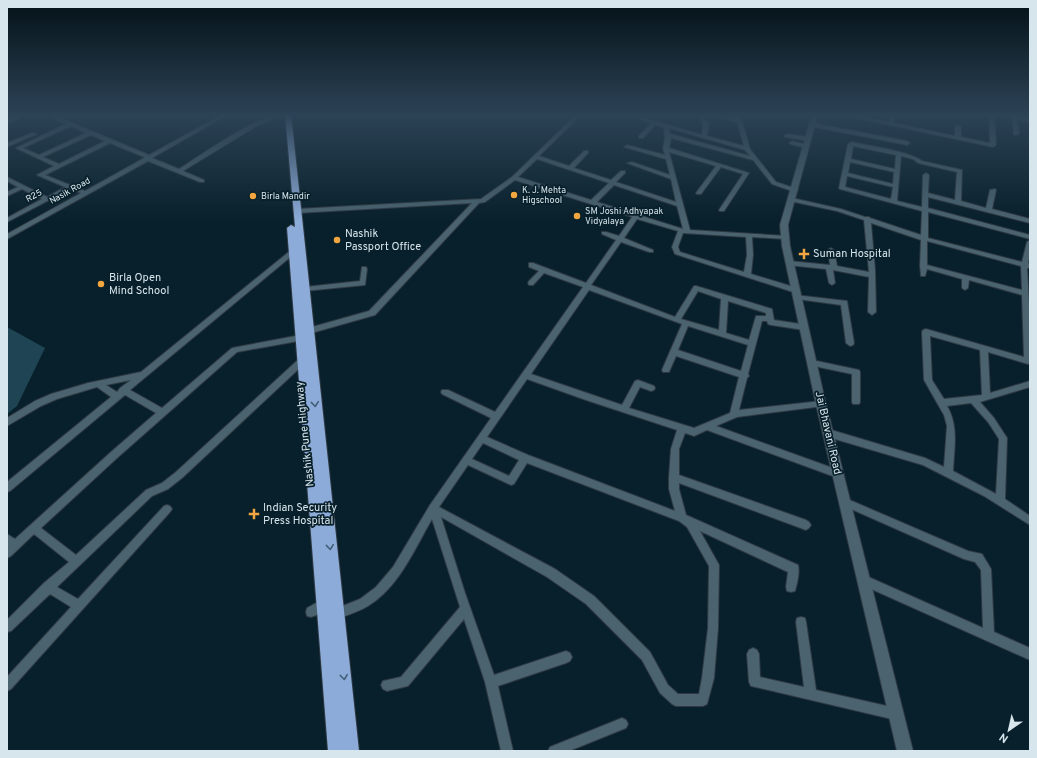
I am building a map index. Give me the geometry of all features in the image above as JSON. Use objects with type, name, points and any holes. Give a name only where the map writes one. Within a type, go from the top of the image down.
[{"type":"highway","name":"Nashik Pune Highway","points":[[285,149],[304,334],[336,600],[336,615],[346,692],[351,751]]},
{"type":"highway","name":"Nashik Pune Highway","points":[[291,149],[297,211],[296,251],[305,289],[302,361],[336,751]]},
{"type":"street","points":[[21,149],[58,166]]},
{"type":"street","points":[[39,157],[55,149]]},
{"type":"street","points":[[85,193],[40,175],[92,149]]},
{"type":"street","points":[[128,149],[202,181]]},
{"type":"street","name":"Nasik Road","points":[[7,237],[163,149]]},
{"type":"street","points":[[178,171],[214,149]]},
{"type":"street","points":[[297,211],[483,201],[514,178],[544,149]]},
{"type":"street","points":[[639,149],[668,158]]},
{"type":"street","points":[[666,149],[680,205],[684,231],[675,247],[677,253],[746,275],[796,294],[844,303],[850,343]]},
{"type":"street","points":[[667,149],[746,173],[722,210]]},
{"type":"street","points":[[721,149],[755,159]]},
{"type":"street","points":[[747,149],[774,183],[794,195],[867,218],[926,239],[1027,265]]},
{"type":"street","name":"Jai Bhavani Road","points":[[805,149],[794,195],[784,225],[789,263],[821,404],[905,751]]},
{"type":"street","points":[[850,149],[842,188],[1030,237]]},
{"type":"street","points":[[878,149],[915,158],[920,162],[960,171],[958,203]]},
{"type":"street","points":[[570,168],[586,152]]},
{"type":"street","points":[[894,202],[899,154]]},
{"type":"street","points":[[536,157],[680,205]]},
{"type":"street","points":[[848,160],[897,171]]},
{"type":"street","points":[[630,163],[673,178]]},
{"type":"street","points":[[699,193],[720,165]]},
{"type":"street","points":[[592,203],[623,172]]},
{"type":"street","points":[[845,174],[896,186]]},
{"type":"street","points":[[923,274],[926,239],[924,209],[926,175]]},
{"type":"street","points":[[514,178],[684,231],[785,237]]},
{"type":"street","points":[[7,179],[47,199]]},
{"type":"street","points":[[7,194],[22,186]]},
{"type":"street","name":"R25","points":[[7,220],[69,187]]},
{"type":"street","points":[[989,210],[993,190]]},
{"type":"street","points":[[925,194],[1030,221]]},
{"type":"street","points":[[7,553],[235,350],[304,334],[372,313],[478,201]]},
{"type":"street","points":[[324,620],[364,603],[380,592],[397,571],[433,508],[636,216]]},
{"type":"street","points":[[867,218],[872,275],[872,312]]},
{"type":"street","points":[[604,233],[651,251]]},
{"type":"street","points":[[746,275],[750,255],[748,235]]},
{"type":"street","points":[[948,474],[951,426],[948,414],[928,380],[926,332],[1028,361],[1025,293],[1030,242]]},
{"type":"street","points":[[831,250],[832,283]]},
{"type":"street","points":[[7,488],[116,396],[296,251]]},
{"type":"street","points":[[789,263],[832,268],[872,275]]},
{"type":"street","points":[[531,265],[676,320],[752,344]]},
{"type":"street","points":[[924,266],[1025,293]]},
{"type":"street","points":[[305,289],[363,283],[364,269]]},
{"type":"street","points":[[531,283],[543,270]]},
{"type":"street","points":[[965,288],[966,277]]},
{"type":"street","points":[[676,320],[696,288],[769,311],[772,322],[804,327]]},
{"type":"street","points":[[722,334],[725,298]]},
{"type":"street","points":[[733,416],[759,318],[771,318]]},
{"type":"street","points":[[666,370],[686,323]]},
{"type":"street","points":[[984,349],[986,397]]},
{"type":"street","points":[[674,352],[744,376]]},
{"type":"street","points":[[7,627],[149,493],[165,486],[179,475],[302,361]]},
{"type":"street","points":[[812,363],[856,372],[856,402]]},
{"type":"street","points":[[7,422],[20,412],[52,397],[98,384],[143,374]]},
{"type":"street","points":[[525,375],[624,410],[694,432],[733,416],[821,404]]},
{"type":"street","points":[[624,410],[638,383],[651,388]]},
{"type":"street","points":[[98,384],[116,396]]},
{"type":"street","points":[[941,403],[973,400],[1030,384]]},
{"type":"street","points":[[124,390],[163,413]]},
{"type":"street","points":[[445,392],[496,416]]},
{"type":"street","points":[[973,400],[991,420],[1003,438],[1000,501]]},
{"type":"street","points":[[707,427],[838,474]]},
{"type":"street","points":[[433,508],[550,573],[590,600],[646,656],[664,689],[676,700],[703,700],[708,678],[713,628],[714,565],[701,540],[690,524],[682,518],[674,489],[675,449],[682,428]]},
{"type":"street","points":[[828,433],[925,462],[987,493],[1030,521]]},
{"type":"street","points":[[481,438],[525,458],[682,518],[794,569],[791,587]]},
{"type":"street","points":[[466,460],[511,481],[525,458]]},
{"type":"street","points":[[674,477],[806,525]]},
{"type":"street","points":[[845,502],[968,556],[978,557],[986,569],[989,636]]},
{"type":"street","points":[[433,508],[491,682],[507,751]]},
{"type":"street","points":[[7,685],[167,509]]},
{"type":"street","points":[[34,528],[76,561]]},
{"type":"street","points":[[7,539],[16,545]]},
{"type":"street","points":[[864,580],[1030,654]]},
{"type":"street","points":[[48,587],[79,606]]},
{"type":"street","points":[[311,612],[323,604],[336,600]]},
{"type":"street","points":[[386,685],[404,682],[466,609]]},
{"type":"street","points":[[801,622],[811,695]]},
{"type":"street","points":[[754,654],[755,682],[896,714]]},
{"type":"street","points":[[491,682],[566,657]]},
{"type":"street","points":[[554,751],[622,724]]},
{"type":"shaded area","points":[[7,327],[45,348],[17,406],[7,414]]},
{"type":"place","name":"K. J. Mehta Higschool","points":[[514,195]]},
{"type":"place","name":"Birla Mandir","points":[[253,196]]},
{"type":"place","name":"SM Joshi Adhyapak Vidyalaya","points":[[577,216]]},
{"type":"place","name":"Nashik Passport Office","points":[[337,240]]},
{"type":"place","name":"Suman Hospital","points":[[804,254]]},
{"type":"place","name":"Birla Open Mind School","points":[[101,284]]},
{"type":"place","name":"Indian Security Press Hospital","points":[[254,514]]}]
